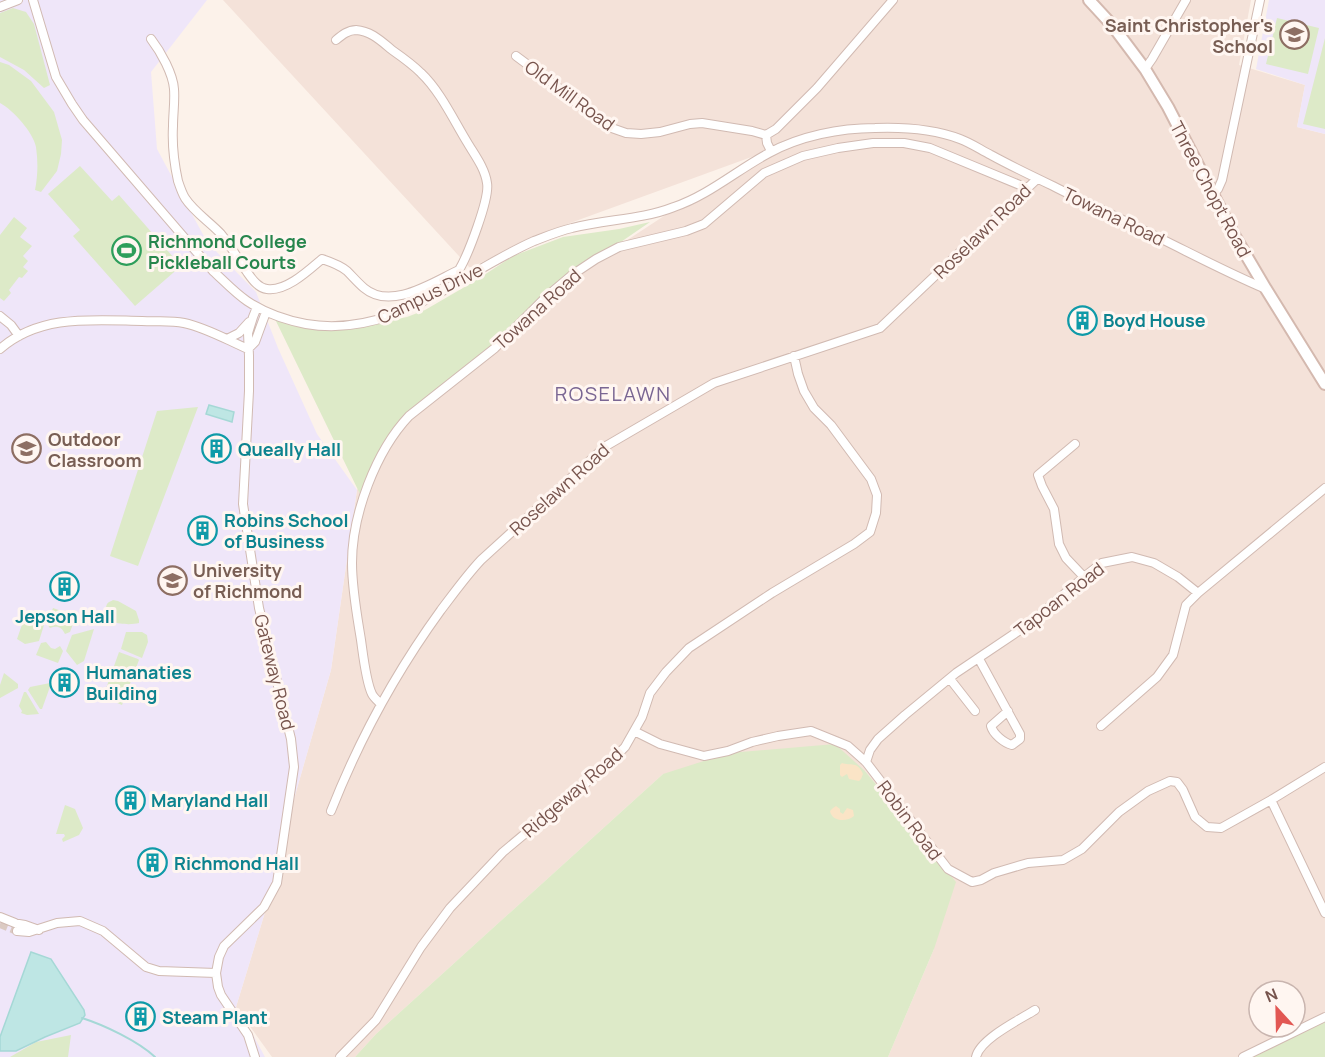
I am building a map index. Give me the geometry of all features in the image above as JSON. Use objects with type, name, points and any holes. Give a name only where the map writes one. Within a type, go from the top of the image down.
[{"type":"main road","name":"Three Chopt Road","points":[[1089,0],[1112,25],[1145,69],[1168,107],[1212,195],[1266,289],[1325,384]]},
{"type":"street","points":[[0,7],[18,0]]},
{"type":"street","name":"Campus Drive","points":[[33,0],[56,76],[78,114],[213,271],[245,300],[266,312],[311,325],[354,325],[387,318],[532,242],[555,233],[593,224],[642,217],[677,206],[704,194],[756,161]]},
{"type":"street","points":[[771,152],[766,143],[766,135],[776,129],[817,88],[892,0]]},
{"type":"street","points":[[1145,69],[1186,0]]},
{"type":"street","points":[[1212,195],[1222,180],[1260,0]]},
{"type":"street","points":[[336,40],[352,30],[375,35],[422,74],[436,92],[479,162],[487,181],[485,201],[455,284]]},
{"type":"street","points":[[152,39],[161,53],[174,89],[173,148],[182,191],[191,205],[227,242],[250,276],[262,288],[274,289],[284,286],[302,276],[322,259],[346,270],[370,293],[387,297],[413,292],[459,270]]},
{"type":"street","name":"Old Mill Road","points":[[516,56],[606,126],[626,133],[660,132],[702,123],[766,135]]},
{"type":"street","name":"Towana Road","points":[[756,161],[771,152],[826,133],[872,128],[929,131],[960,139],[1198,258],[1266,289]]},
{"type":"street","name":"Towana Road","points":[[381,704],[371,692],[363,654],[352,564],[352,550],[364,495],[398,428],[495,348],[546,296],[572,275],[620,247],[686,231],[704,224],[764,173],[803,156],[838,148],[873,143],[904,143],[930,148],[1027,188]]},
{"type":"street","points":[[756,161],[764,173]]},
{"type":"street","name":"Roselawn Road","points":[[331,811],[381,704],[424,633],[465,576],[606,446],[714,383],[880,328],[1036,178]]},
{"type":"street","name":"Gateway Road","points":[[227,339],[240,333],[257,307]]},
{"type":"street","name":"Gateway Road","points":[[248,350],[255,342],[266,312]]},
{"type":"street","points":[[0,316],[19,336]]},
{"type":"street","name":"Gateway Road","points":[[216,974],[224,946],[264,907],[277,883],[294,767],[291,739],[259,608],[243,504],[248,408],[248,333],[252,317]]},
{"type":"street","points":[[0,349],[19,336],[44,325],[98,319],[181,322],[227,339],[248,350]]},
{"type":"street","name":"Ridgeway Road","points":[[340,1057],[376,1020],[421,947],[450,908],[503,852],[604,768],[625,747],[642,717],[650,693],[689,648],[870,532],[876,513],[877,495],[871,479],[831,425],[809,400],[798,374],[795,356]]},
{"type":"street","points":[[1076,444],[1038,475],[1054,509],[1059,544],[1066,558],[1084,577]]},
{"type":"street","points":[[1101,726],[1157,677],[1173,655],[1186,605],[1325,488]]},
{"type":"street","name":"Tapoan Road","points":[[866,762],[870,750],[878,739],[905,715],[950,679],[1040,616],[1102,563],[1132,556],[1154,563],[1178,577],[1198,593]]},
{"type":"street","points":[[979,658],[1008,711]]},
{"type":"street","points":[[950,679],[975,711]]},
{"type":"street","points":[[634,731],[660,744],[704,756],[728,751],[752,742],[812,731],[848,746],[866,762]]},
{"type":"street","name":"Robin Road","points":[[866,762],[948,869],[972,882],[1028,863],[1063,860],[1082,849],[1119,812],[1148,791],[1170,782],[1176,782],[1183,790],[1194,817],[1207,827],[1221,828],[1271,800]]},
{"type":"street","points":[[1325,767],[1271,800],[1325,913]]},
{"type":"street","points":[[1,917],[29,932],[57,923],[80,921],[103,931],[146,967],[159,971],[216,974],[221,995],[248,1035],[255,1057]]},
{"type":"street","points":[[976,1057],[987,1040],[1035,1010]]},
{"type":"street","points":[[1243,1057],[1325,1017]]},
{"type":"shaded area","name":"University of Richmond","points":[[0,0],[207,0],[151,72],[157,149],[207,242],[256,292],[278,348],[317,434],[357,490],[331,670],[294,799],[266,909],[236,1007],[265,1057],[0,1057]]},
{"type":"shaded area","points":[[223,0],[1251,0],[1239,65],[1305,85],[1297,127],[1325,134],[1325,1021],[1307,1030],[1307,979],[1247,979],[1247,1039],[1288,1039],[1250,1057],[888,1057],[934,949],[931,853],[865,771],[663,774],[376,1034],[355,1057],[272,1057],[236,1007],[266,909],[294,799],[331,670],[357,490],[391,424],[393,430],[495,342],[548,292],[757,155],[540,234],[470,268]]},
{"type":"shaded area","name":"Saint Christopher's School","points":[[1269,0],[1325,0],[1325,134],[1297,127],[1305,85],[1256,69]]},
{"type":"green space","points":[[13,8],[26,12],[34,24],[50,85],[44,88],[24,70],[0,57],[0,13]]},
{"type":"green space","points":[[1277,18],[1319,28],[1308,74],[1266,64]]},
{"type":"green space","points":[[1325,38],[1325,129],[1303,124]]},
{"type":"green space","points":[[0,62],[9,65],[31,81],[54,112],[62,140],[61,154],[57,171],[41,192],[35,190],[37,163],[34,141],[22,122],[0,103]]},
{"type":"green space","name":"Richmond College Pickleball Courts","points":[[80,166],[112,201],[119,195],[181,266],[135,306],[73,236],[80,230],[48,194]]},
{"type":"green space","points":[[14,217],[27,228],[20,237],[32,246],[23,256],[28,261],[23,267],[28,271],[22,278],[19,277],[4,301],[0,298],[0,235]]},
{"type":"green space","points":[[650,222],[548,292],[495,342],[394,430],[360,494],[274,317],[347,329],[407,317],[425,310],[513,256],[563,237]]},
{"type":"green space","points":[[198,407],[138,566],[110,556],[157,411]]},
{"type":"green space","points":[[113,600],[136,611],[139,623],[122,624],[106,617],[108,602]]},
{"type":"green space","points":[[53,608],[76,616],[70,632],[65,634],[61,628],[50,628],[47,624]]},
{"type":"green space","points":[[36,614],[44,625],[39,641],[25,644],[17,639],[25,616],[34,619]]},
{"type":"green space","points":[[94,629],[84,661],[77,665],[66,651],[72,635]]},
{"type":"green space","points":[[126,632],[142,632],[147,635],[148,642],[142,658],[121,649]]},
{"type":"green space","points":[[46,642],[51,648],[55,649],[60,646],[63,651],[58,663],[36,655],[41,643]]},
{"type":"green space","points":[[119,652],[139,660],[122,705],[103,697]]},
{"type":"green space","points":[[4,673],[18,684],[18,688],[0,698],[0,685]]},
{"type":"green space","points":[[51,684],[42,709],[40,709],[28,690],[30,687]]},
{"type":"green space","points":[[24,692],[39,714],[21,713],[19,706]]},
{"type":"green space","points":[[835,744],[865,771],[956,882],[934,949],[888,1057],[355,1057],[376,1034],[663,774],[729,753]]},
{"type":"green space","points":[[65,805],[75,809],[83,828],[79,835],[63,842],[64,834],[56,834]]},
{"type":"green space","points":[[1325,1021],[1325,1057],[1250,1057],[1288,1039],[1307,1039],[1307,1030]]},
{"type":"green space","points":[[71,1035],[68,1057],[10,1057],[36,1042]]},
{"type":"sand","points":[[842,763],[859,767],[863,774],[861,779],[859,781],[849,779],[847,774],[842,777],[840,765]]},
{"type":"sand","points":[[836,806],[843,814],[847,808],[853,810],[854,816],[844,820],[837,819],[831,815],[830,811]]},
{"type":"water","points":[[209,405],[234,412],[232,422],[206,414]]},
{"type":"water","points":[[31,952],[51,959],[85,1015],[80,1023],[16,1051],[0,1051],[0,1037]]},
{"type":"waterway","points":[[82,1018],[120,1034],[155,1057]]},
{"type":"tunnel","points":[[0,924],[17,931]]},
{"type":"place","name":"Saint Christopher's School","points":[[1294,35]]},
{"type":"place","name":"Richmond College Pickleball Courts","points":[[127,251]]},
{"type":"place","name":"Boyd House","points":[[1082,320]]},
{"type":"place","name":"Outdoor Classroom","points":[[27,449]]},
{"type":"place","name":"Queally Hall","points":[[217,449]]},
{"type":"place","name":"Robins School of Business","points":[[203,530]]},
{"type":"place","name":"University of Richmond","points":[[172,580]]},
{"type":"place","name":"Jepson Hall","points":[[65,587]]},
{"type":"place","name":"Humanaties Building","points":[[65,682]]},
{"type":"place","name":"Maryland Hall","points":[[130,800]]},
{"type":"place","name":"Richmond Hall","points":[[153,863]]},
{"type":"place","name":"Steam Plant","points":[[141,1017]]},
{"type":"district","name":"ROSELAWN","points":[[613,393]]}]
